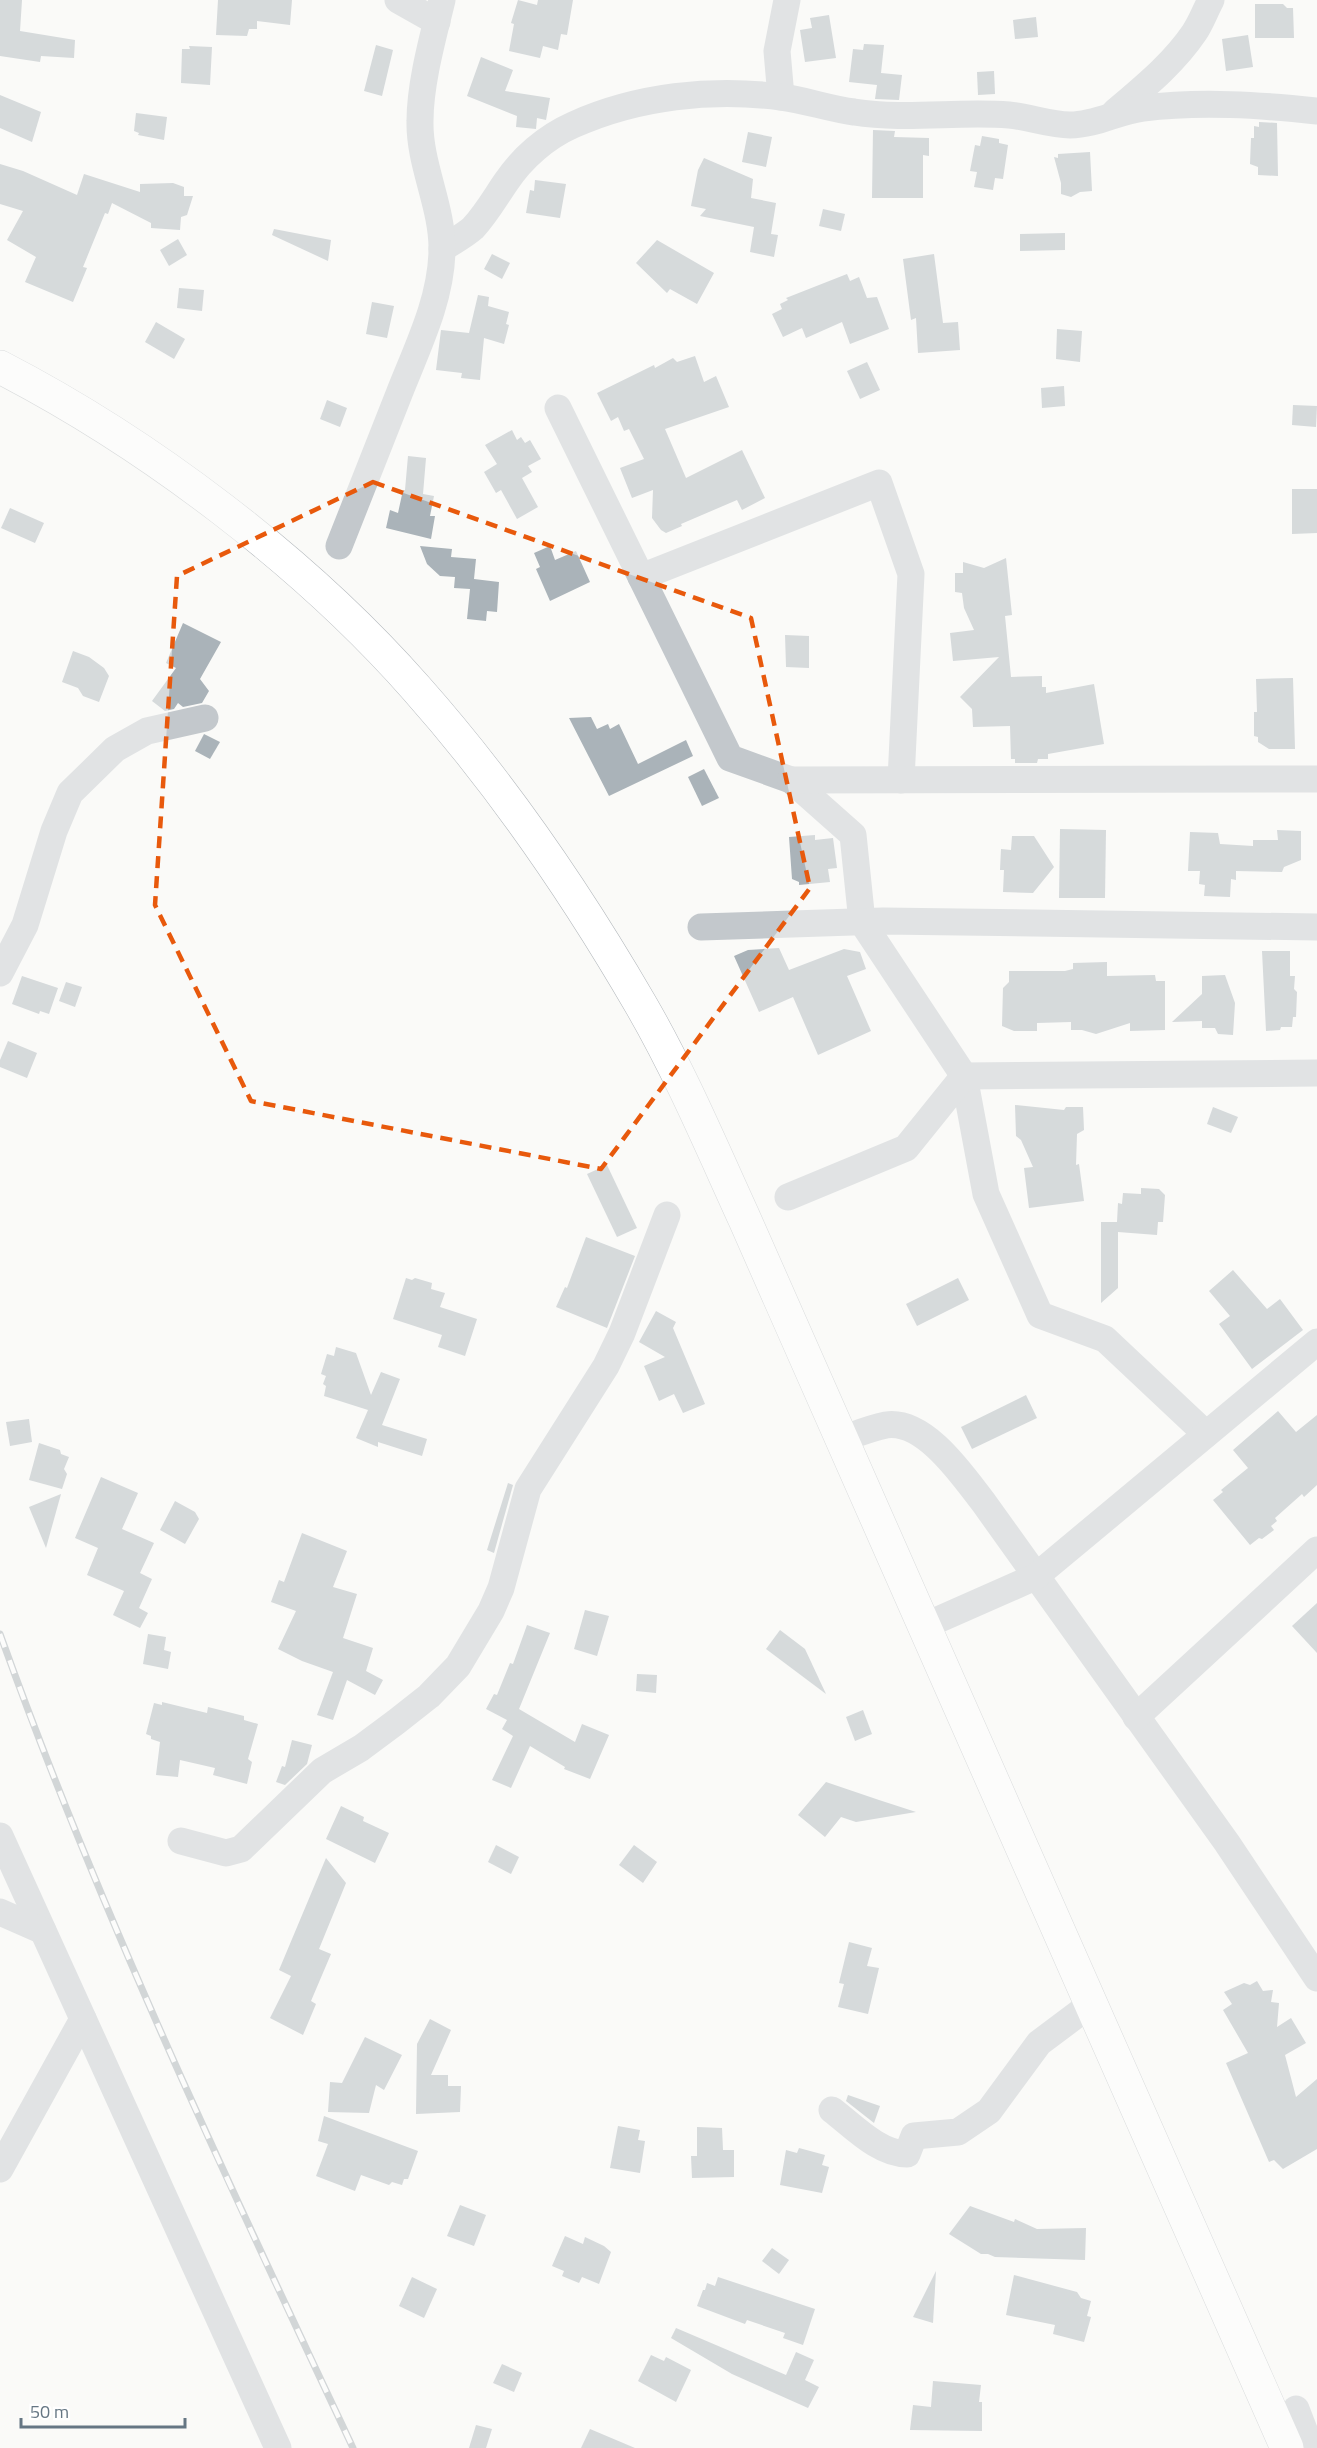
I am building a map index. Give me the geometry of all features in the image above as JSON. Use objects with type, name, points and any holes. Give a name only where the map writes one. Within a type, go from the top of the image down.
[{"type":"highway","points":[[0,367],[48,392],[152,459],[234,519],[334,604],[415,686],[474,756],[542,847],[594,925],[643,1008],[704,1130],[1287,2448]]},
{"type":"street","points":[[339,546],[423,335],[438,288],[442,249],[437,209],[425,164],[420,122],[440,11],[398,0]]},
{"type":"street","points":[[781,97],[777,51],[788,0]]},
{"type":"street","points":[[1105,120],[1143,88],[1175,56],[1194,32],[1211,0]]},
{"type":"street","points":[[442,249],[471,229],[487,211],[524,159],[548,140],[573,125],[623,107],[664,98],[707,93],[781,97],[853,112],[900,117],[1010,116],[1070,125],[1105,120],[1141,108],[1266,105],[1317,111]]},
{"type":"street","points":[[558,408],[730,758],[791,780],[1317,779]]},
{"type":"street","points":[[641,577],[879,483],[911,574],[901,780]]},
{"type":"street","points":[[0,973],[25,925],[54,831],[70,793],[115,749],[147,731],[206,718]]},
{"type":"street","points":[[791,780],[852,835],[862,922],[964,1076],[986,1194],[1040,1315],[1105,1339],[1206,1434]]},
{"type":"street","points":[[702,927],[862,922],[1317,927]]},
{"type":"street","points":[[964,1076],[1317,1073]]},
{"type":"street","points":[[788,1197],[906,1148],[964,1076]]},
{"type":"street","points":[[181,1841],[226,1853],[241,1849],[322,1771],[361,1748],[429,1696],[458,1666],[491,1611],[501,1588],[528,1489],[606,1366],[622,1333],[667,1215]]},
{"type":"street","points":[[924,1626],[1035,1577],[1317,1342]]},
{"type":"street","points":[[842,1439],[888,1425],[912,1428],[929,1440],[957,1468],[1227,1842],[1317,1978]]},
{"type":"street","points":[[1136,1717],[1317,1550]]},
{"type":"street","points":[[0,1836],[278,2448]]},
{"type":"street","points":[[0,1912],[43,1931]]},
{"type":"street","points":[[832,2110],[870,2140],[889,2151],[907,2154],[914,2136],[958,2132],[989,2110],[1039,2043],[1091,2004]]},
{"type":"street","points":[[0,2169],[83,2019]]},
{"type":"street","points":[[1296,2409],[1311,2448]]},
{"type":"highlighted area","points":[[373,482],[751,618],[810,888],[601,1169],[251,1101],[155,905],[177,576]]},
{"type":"building","points":[[0,0],[22,0],[20,31],[75,40],[74,58],[41,56],[40,62],[0,56]]},
{"type":"building","points":[[218,0],[292,0],[290,25],[257,21],[257,29],[249,29],[247,36],[216,35]]},
{"type":"building","points":[[518,0],[537,5],[538,0],[573,0],[567,35],[561,34],[558,50],[543,46],[540,58],[509,51],[514,24],[511,23]]},
{"type":"building","points":[[1255,4],[1283,4],[1287,8],[1293,8],[1294,38],[1255,38]]},
{"type":"building","points":[[829,15],[836,58],[805,62],[800,30],[812,28],[810,18]]},
{"type":"building","points":[[1036,17],[1038,37],[1015,39],[1013,20]]},
{"type":"building","points":[[1248,35],[1253,67],[1226,71],[1222,39]]},
{"type":"building","points":[[864,44],[884,45],[881,73],[902,75],[899,100],[875,99],[877,85],[849,82],[853,49],[863,50]]},
{"type":"building","points":[[376,45],[393,50],[382,96],[364,91]]},
{"type":"building","points":[[189,46],[212,47],[210,85],[181,83],[182,49],[190,49]]},
{"type":"building","points":[[481,57],[513,70],[505,91],[550,98],[546,120],[537,118],[536,129],[516,127],[517,116],[467,96]]},
{"type":"building","points":[[994,71],[995,94],[978,95],[977,72]]},
{"type":"building","points":[[0,95],[41,112],[32,142],[0,128]]},
{"type":"building","points":[[136,113],[167,117],[164,140],[138,135],[139,133],[134,131]]},
{"type":"building","points":[[1259,122],[1277,123],[1278,176],[1258,175],[1258,167],[1250,164],[1251,138],[1254,138],[1254,126],[1259,127]]},
{"type":"building","points":[[873,130],[895,131],[894,137],[929,138],[929,156],[923,155],[923,198],[872,198]]},
{"type":"building","points":[[748,132],[772,137],[766,167],[742,162]]},
{"type":"building","points":[[982,136],[999,139],[999,143],[1008,145],[1003,179],[995,178],[993,190],[974,187],[977,172],[970,171],[975,145],[980,146]]},
{"type":"building","points":[[1090,152],[1092,191],[1080,192],[1071,197],[1061,194],[1061,183],[1054,157],[1058,158],[1058,154]]},
{"type":"building","points":[[704,158],[753,179],[751,198],[776,203],[771,234],[778,235],[774,257],[750,252],[754,227],[700,216],[706,209],[691,206],[698,170]]},
{"type":"building","points":[[0,164],[23,171],[77,195],[84,174],[140,192],[140,184],[173,183],[184,187],[184,196],[193,196],[187,215],[181,217],[180,230],[151,228],[151,223],[112,203],[108,214],[105,213],[83,267],[87,268],[73,302],[25,282],[36,257],[7,240],[23,211],[0,204]]},
{"type":"building","points":[[535,180],[566,184],[560,218],[526,213],[530,190],[534,191]]},
{"type":"building","points":[[823,209],[845,214],[841,231],[819,226]]},
{"type":"building","points":[[274,229],[331,240],[328,261],[272,235]]},
{"type":"building","points":[[1065,233],[1065,250],[1020,251],[1020,234]]},
{"type":"building","points":[[178,239],[187,255],[169,266],[160,250]]},
{"type":"building","points":[[657,240],[714,273],[697,304],[670,289],[667,293],[636,263]]},
{"type":"building","points":[[492,254],[510,263],[502,279],[484,269]]},
{"type":"building","points":[[934,254],[943,323],[958,322],[960,350],[918,353],[916,318],[911,320],[903,259]]},
{"type":"building","points":[[847,274],[850,281],[859,277],[867,298],[877,297],[889,329],[850,344],[842,322],[806,338],[802,328],[783,337],[772,314],[782,309],[780,304],[788,300],[786,298]]},
{"type":"building","points":[[179,288],[204,290],[202,311],[177,308]]},
{"type":"building","points":[[478,295],[489,297],[488,306],[509,312],[506,324],[509,325],[504,344],[484,338],[480,380],[461,378],[462,373],[436,370],[441,330],[469,333]]},
{"type":"building","points":[[372,302],[394,306],[387,338],[366,334]]},
{"type":"building","points":[[156,322],[185,339],[174,359],[145,342]]},
{"type":"building","points":[[1057,329],[1082,331],[1080,362],[1056,359]]},
{"type":"building","points":[[695,356],[704,382],[716,376],[729,407],[665,429],[686,478],[742,450],[765,498],[742,510],[737,500],[681,524],[682,526],[666,533],[652,518],[653,490],[632,498],[620,468],[644,459],[629,429],[624,431],[618,417],[611,421],[597,393],[654,365],[655,368],[673,358],[677,362]]},
{"type":"building","points":[[867,362],[880,390],[860,399],[847,371]]},
{"type":"building","points":[[1064,386],[1065,406],[1042,408],[1041,388]]},
{"type":"building","points":[[327,400],[347,408],[340,427],[320,419]]},
{"type":"building","points":[[1293,405],[1317,406],[1316,427],[1292,425]]},
{"type":"building","points":[[512,430],[517,440],[521,437],[525,443],[530,440],[541,459],[528,466],[532,472],[522,478],[538,507],[517,519],[501,490],[496,493],[484,472],[497,464],[485,445]]},
{"type":"building","points":[[408,456],[426,458],[423,494],[434,496],[430,516],[435,516],[431,539],[386,528],[390,510],[398,513],[403,490],[405,490]]},
{"type":"building","points":[[1292,489],[1317,489],[1317,533],[1292,534]]},
{"type":"building","points":[[10,508],[44,523],[35,543],[1,528]]},
{"type":"building","points":[[420,546],[452,549],[451,557],[476,559],[474,579],[499,582],[497,612],[487,611],[486,621],[467,619],[470,589],[454,588],[455,577],[440,576],[427,564]]},
{"type":"building","points":[[550,546],[555,560],[576,551],[590,582],[550,601],[536,569],[540,567],[534,553]]},
{"type":"building","points":[[1006,558],[1012,615],[1005,616],[1011,677],[1042,676],[1042,687],[1046,687],[1046,693],[1094,684],[1104,744],[1048,754],[1048,759],[1038,759],[1037,763],[1015,763],[1015,759],[1011,759],[1010,726],[973,727],[972,709],[960,697],[999,657],[953,661],[950,633],[974,630],[964,608],[962,593],[955,592],[955,573],[963,573],[963,562],[984,568]]},
{"type":"building","points":[[183,623],[221,642],[200,679],[209,691],[202,703],[183,707],[178,703],[174,709],[165,711],[152,701],[176,668],[166,663]]},
{"type":"building","points":[[785,635],[809,636],[809,668],[786,667]]},
{"type":"building","points":[[73,651],[89,657],[104,668],[109,676],[99,702],[83,696],[78,688],[62,682]]},
{"type":"building","points":[[1293,678],[1295,749],[1269,749],[1258,742],[1258,737],[1254,736],[1254,712],[1257,712],[1256,679]]},
{"type":"building","points":[[591,717],[597,729],[608,724],[610,729],[619,724],[638,764],[686,740],[693,756],[609,796],[569,718]]},
{"type":"building","points":[[204,734],[220,742],[210,759],[195,751]]},
{"type":"building","points":[[704,769],[719,798],[702,806],[688,777]]},
{"type":"building","points":[[1060,829],[1106,830],[1105,898],[1059,898]]},
{"type":"building","points":[[1277,830],[1301,831],[1301,860],[1284,867],[1282,872],[1236,871],[1236,880],[1231,879],[1230,897],[1204,896],[1205,885],[1199,884],[1200,871],[1188,871],[1190,832],[1218,833],[1220,844],[1253,846],[1253,840],[1278,840]]},
{"type":"building","points":[[815,835],[815,840],[833,838],[837,868],[828,869],[830,882],[799,885],[799,882],[792,879],[789,837]]},
{"type":"building","points":[[1012,836],[1034,836],[1054,867],[1033,893],[1003,892],[1004,870],[1000,870],[1001,849],[1011,850]]},
{"type":"building","points":[[779,948],[789,970],[844,949],[860,952],[866,969],[847,976],[871,1031],[818,1055],[793,997],[759,1012],[734,956],[748,950]]},
{"type":"building","points":[[1262,951],[1290,951],[1290,976],[1295,976],[1294,989],[1297,992],[1296,1017],[1293,1017],[1292,1027],[1266,1031]]},
{"type":"building","points":[[1107,962],[1107,976],[1155,975],[1156,981],[1165,981],[1165,1030],[1130,1031],[1130,1023],[1096,1034],[1071,1030],[1071,1022],[1037,1023],[1037,1031],[1014,1031],[1002,1026],[1003,988],[1009,982],[1009,971],[1065,971],[1073,969],[1073,963]]},
{"type":"building","points":[[1225,975],[1235,1003],[1233,1035],[1218,1034],[1215,1028],[1202,1028],[1202,1021],[1172,1022],[1202,994],[1202,976]]},
{"type":"building","points":[[22,976],[58,988],[49,1014],[40,1011],[39,1014],[12,1004]]},
{"type":"building","points":[[66,982],[82,987],[75,1007],[59,1001]]},
{"type":"building","points":[[8,1041],[37,1053],[27,1078],[0,1067],[0,1060]]},
{"type":"building","points":[[1015,1105],[1064,1110],[1066,1107],[1083,1107],[1084,1130],[1077,1134],[1076,1165],[1079,1164],[1084,1201],[1029,1208],[1024,1168],[1033,1167],[1021,1140],[1016,1136]]},
{"type":"building","points":[[1213,1107],[1238,1117],[1231,1133],[1207,1124]]},
{"type":"building","points":[[607,1165],[637,1228],[617,1237],[587,1174]]},
{"type":"building","points":[[1141,1188],[1159,1189],[1165,1195],[1163,1222],[1158,1222],[1157,1235],[1118,1232],[1118,1288],[1101,1303],[1101,1222],[1117,1222],[1118,1203],[1122,1204],[1123,1193],[1141,1194]]},
{"type":"building","points":[[586,1237],[635,1256],[607,1328],[556,1307],[565,1287],[567,1288]]},
{"type":"building","points":[[1233,1270],[1267,1309],[1280,1299],[1303,1330],[1252,1369],[1219,1324],[1230,1316],[1209,1291]]},
{"type":"building","points":[[406,1278],[432,1283],[431,1289],[445,1293],[440,1307],[477,1319],[465,1356],[438,1347],[442,1335],[393,1319]]},
{"type":"building","points":[[958,1278],[969,1300],[917,1326],[906,1304]]},
{"type":"building","points":[[656,1311],[676,1322],[673,1328],[705,1404],[683,1413],[674,1394],[659,1401],[644,1366],[665,1357],[639,1342]]},
{"type":"building","points":[[336,1347],[356,1353],[371,1395],[381,1372],[400,1379],[382,1425],[427,1439],[422,1456],[378,1442],[378,1447],[356,1438],[368,1410],[324,1396],[326,1386],[323,1384],[326,1376],[321,1374],[327,1354],[334,1356]]},
{"type":"building","points":[[1026,1395],[1037,1418],[972,1449],[961,1427]]},
{"type":"building","points":[[1278,1411],[1296,1432],[1317,1415],[1317,1485],[1304,1497],[1302,1494],[1275,1518],[1277,1521],[1271,1526],[1274,1530],[1250,1545],[1213,1500],[1223,1492],[1221,1490],[1248,1468],[1233,1450]]},
{"type":"building","points":[[29,1419],[32,1442],[10,1446],[6,1422]]},
{"type":"building","points":[[39,1443],[60,1450],[61,1454],[69,1457],[64,1469],[67,1474],[62,1489],[29,1480]]},
{"type":"building","points":[[101,1477],[138,1493],[122,1529],[154,1543],[140,1573],[152,1579],[139,1608],[148,1613],[140,1628],[113,1615],[124,1591],[87,1575],[98,1548],[75,1538]]},
{"type":"building","points":[[508,1483],[513,1485],[494,1553],[487,1550]]},
{"type":"building","points":[[61,1494],[46,1548],[29,1507]]},
{"type":"building","points":[[175,1501],[195,1512],[199,1519],[185,1544],[160,1530]]},
{"type":"building","points":[[302,1533],[347,1551],[333,1587],[357,1594],[343,1638],[373,1648],[366,1671],[383,1680],[375,1695],[347,1680],[333,1720],[317,1715],[333,1672],[302,1661],[278,1649],[296,1611],[271,1602],[279,1580],[284,1582]]},
{"type":"building","points":[[1317,1603],[1317,1653],[1292,1626]]},
{"type":"building","points":[[585,1610],[609,1616],[597,1656],[574,1649]]},
{"type":"building","points":[[527,1625],[550,1633],[519,1709],[575,1742],[582,1724],[609,1735],[590,1779],[564,1769],[565,1767],[530,1746],[511,1788],[492,1780],[513,1736],[502,1729],[507,1720],[486,1709],[494,1694],[497,1695],[510,1663],[513,1664]]},
{"type":"building","points":[[780,1630],[805,1649],[826,1694],[766,1649]]},
{"type":"building","points":[[148,1634],[166,1637],[164,1650],[171,1652],[168,1669],[143,1664]]},
{"type":"building","points":[[637,1674],[657,1675],[656,1693],[636,1691]]},
{"type":"building","points":[[162,1702],[207,1713],[208,1707],[244,1716],[244,1720],[258,1724],[248,1759],[252,1762],[247,1784],[213,1775],[215,1768],[180,1760],[178,1777],[156,1775],[160,1742],[151,1739],[151,1736],[146,1734],[154,1703],[162,1705]]},
{"type":"building","points":[[863,1710],[872,1734],[855,1741],[846,1717]]},
{"type":"building","points":[[292,1740],[312,1745],[307,1764],[285,1785],[276,1782],[282,1766],[285,1767]]},
{"type":"building","points":[[826,1782],[916,1812],[856,1822],[841,1817],[825,1837],[798,1815]]},
{"type":"building","points":[[341,1806],[364,1817],[363,1821],[389,1833],[375,1863],[326,1839]]},
{"type":"building","points":[[496,1845],[519,1857],[511,1874],[488,1862]]},
{"type":"building","points":[[634,1845],[657,1862],[643,1883],[619,1865]]},
{"type":"building","points":[[326,1858],[346,1883],[319,1949],[331,1954],[311,2001],[316,2004],[303,2035],[270,2018],[291,1976],[279,1970]]},
{"type":"building","points":[[849,1942],[872,1948],[867,1966],[879,1968],[868,2014],[838,2007],[844,1984],[839,1983]]},
{"type":"building","points":[[1257,1981],[1263,1991],[1273,1990],[1271,2002],[1279,2003],[1277,2027],[1291,2018],[1306,2043],[1285,2055],[1296,2097],[1317,2079],[1317,2149],[1283,2169],[1274,2160],[1269,2162],[1226,2063],[1248,2053],[1223,2010],[1232,2004],[1224,1992],[1244,1983],[1250,1985]]},
{"type":"building","points":[[430,2019],[451,2030],[431,2075],[448,2075],[448,2086],[461,2086],[460,2112],[416,2114],[417,2044]]},
{"type":"building","points":[[365,2037],[402,2055],[384,2090],[376,2085],[369,2113],[328,2112],[330,2082],[342,2083]]},
{"type":"building","points":[[848,2095],[880,2106],[874,2123],[846,2101]]},
{"type":"building","points":[[324,2116],[418,2151],[408,2179],[404,2179],[402,2185],[392,2182],[389,2185],[361,2175],[355,2191],[316,2176],[328,2144],[318,2141]]},
{"type":"building","points":[[618,2126],[640,2130],[638,2140],[645,2141],[640,2173],[610,2168]]},
{"type":"building","points":[[697,2127],[722,2128],[723,2150],[734,2150],[734,2177],[692,2178],[691,2156],[697,2156]]},
{"type":"building","points":[[799,2148],[825,2155],[822,2165],[829,2167],[822,2193],[780,2185],[786,2150],[797,2153]]},
{"type":"building","points":[[460,2205],[486,2215],[474,2246],[447,2236]]},
{"type":"building","points":[[970,2206],[1014,2222],[1015,2219],[1037,2229],[1086,2228],[1085,2260],[995,2257],[981,2254],[949,2234]]},
{"type":"building","points":[[565,2236],[583,2244],[585,2237],[611,2252],[599,2284],[582,2277],[579,2283],[562,2276],[564,2271],[552,2266]]},
{"type":"building","points":[[772,2248],[789,2260],[779,2274],[762,2261]]},
{"type":"building","points":[[936,2271],[933,2323],[913,2317]]},
{"type":"building","points":[[1014,2275],[1077,2292],[1081,2298],[1091,2301],[1087,2316],[1091,2317],[1084,2342],[1053,2334],[1055,2325],[1006,2315]]},
{"type":"building","points":[[412,2277],[437,2289],[424,2318],[399,2306]]},
{"type":"building","points":[[718,2277],[815,2309],[803,2345],[783,2338],[785,2333],[747,2320],[745,2324],[697,2306],[707,2283],[715,2286]]},
{"type":"building","points":[[676,2328],[786,2375],[796,2352],[814,2360],[805,2380],[819,2387],[808,2408],[732,2374],[671,2338]]},
{"type":"building","points":[[651,2355],[664,2361],[666,2357],[691,2370],[676,2402],[638,2381]]},
{"type":"building","points":[[502,2364],[522,2373],[514,2392],[493,2383]]},
{"type":"building","points":[[933,2381],[981,2385],[979,2402],[982,2402],[982,2431],[910,2430],[913,2405],[931,2407]]},
{"type":"building","points":[[476,2425],[492,2429],[486,2448],[469,2448]]},
{"type":"building","points":[[590,2429],[635,2448],[581,2448]]},
{"type":"railway","points":[[0,1634],[39,1738],[122,1943],[212,2146],[353,2448]]}]
